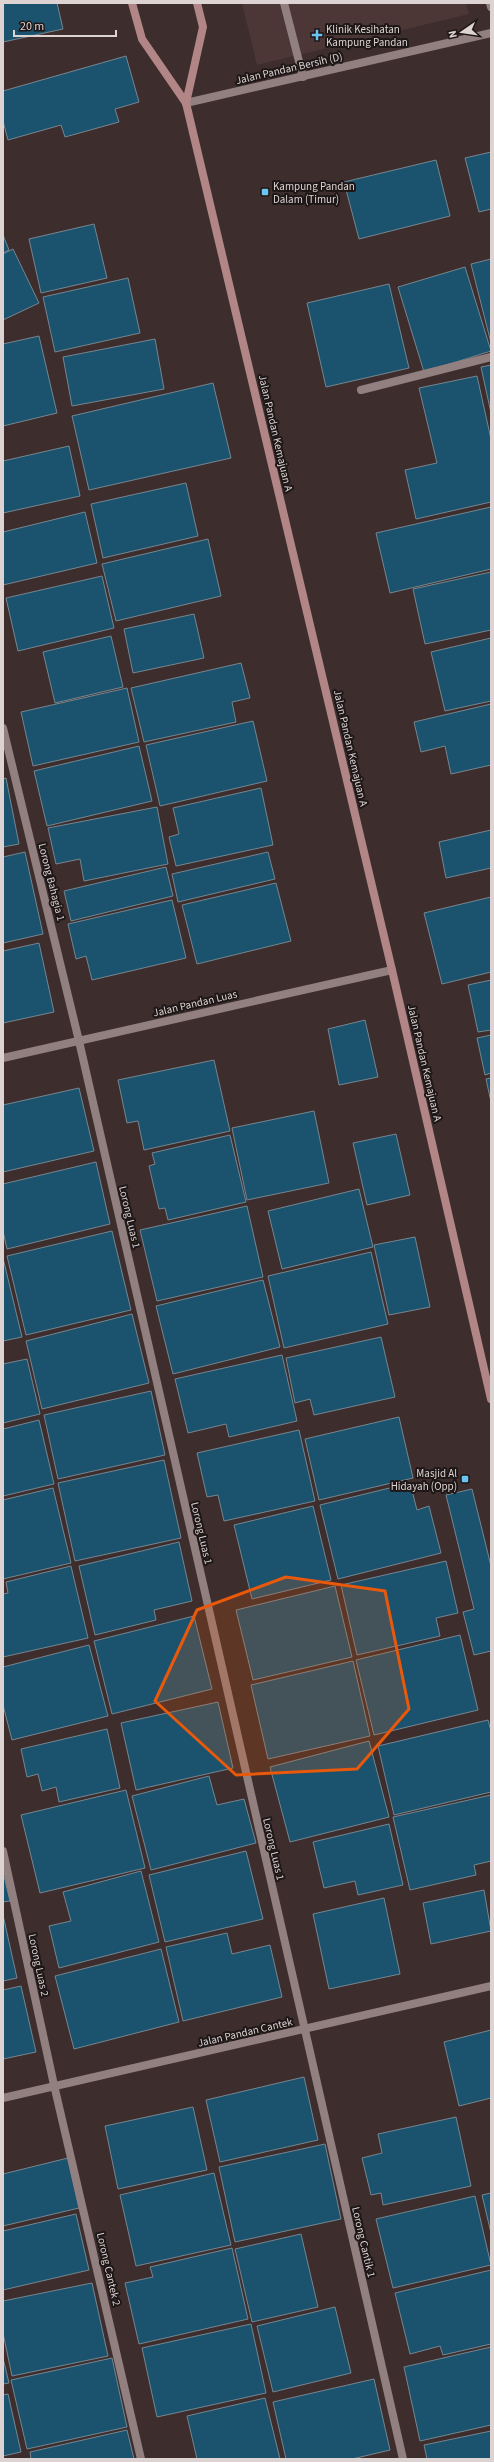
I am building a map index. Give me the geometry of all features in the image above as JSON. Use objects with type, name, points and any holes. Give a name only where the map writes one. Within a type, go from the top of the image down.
[{"type":"street","name":"Jalan Pandan Kemajuan A","points":[[132,3],[142,40],[186,102],[392,970],[491,1399]]},
{"type":"street","name":"Jalan Pandan Kemajuan A","points":[[186,102],[203,27],[197,3]]},
{"type":"street","points":[[284,3],[303,77]]},
{"type":"street","points":[[490,3],[491,7]]},
{"type":"street","name":"Jalan Pandan Bersih (D)","points":[[186,102],[303,77],[491,33]]},
{"type":"street","points":[[361,390],[491,357]]},
{"type":"street","name":"Lorong Bahagia 1","points":[[3,728],[79,1041]]},
{"type":"street","name":"Jalan Pandan Luas","points":[[3,1058],[392,970]]},
{"type":"street","name":"Lorong Luas 1","points":[[79,1041],[304,2030]]},
{"type":"street","name":"Lorong Luas 2","points":[[3,1851],[54,2085]]},
{"type":"street","name":"Jalan Pandan Cantek","points":[[3,2098],[54,2085],[304,2030],[491,1986]]},
{"type":"street","name":"Lorong Cantik 1","points":[[304,2030],[403,2459]]},
{"type":"street","name":"Lorong Cantek 2","points":[[54,2085],[141,2459]]},
{"type":"highlighted area","points":[[286,1577],[385,1591],[409,1709],[357,1769],[236,1775],[155,1701],[197,1610]]},
{"type":"shaded area","name":"Klinik Kesihatan Kampung Pandan","points":[[242,3],[466,3],[469,14],[257,65]]},
{"type":"building","points":[[3,3],[57,3],[63,29],[3,42]]},
{"type":"building","points":[[126,56],[139,102],[115,109],[119,122],[65,137],[61,125],[8,140],[3,121],[3,91]]},
{"type":"building","points":[[491,152],[491,209],[479,212],[465,158]]},
{"type":"building","points":[[436,160],[450,216],[359,239],[344,182]]},
{"type":"building","points":[[94,224],[107,278],[41,293],[29,239]]},
{"type":"building","points":[[3,235],[9,250],[3,253]]},
{"type":"building","points":[[13,249],[39,303],[3,320],[3,254]]},
{"type":"building","points":[[491,259],[491,343],[471,264]]},
{"type":"building","points":[[465,267],[491,351],[424,372],[398,287]]},
{"type":"building","points":[[128,278],[140,333],[55,352],[43,297]]},
{"type":"building","points":[[389,284],[409,368],[326,387],[307,303]]},
{"type":"building","points":[[39,336],[57,413],[3,426],[3,344]]},
{"type":"building","points":[[155,339],[164,389],[72,406],[63,357]]},
{"type":"building","points":[[491,365],[491,413],[481,367]]},
{"type":"building","points":[[477,376],[491,439],[491,502],[416,519],[405,470],[437,463],[419,388]]},
{"type":"building","points":[[213,383],[231,458],[89,490],[72,416]]},
{"type":"building","points":[[69,446],[80,496],[3,513],[3,461]]},
{"type":"building","points":[[186,483],[198,536],[103,558],[91,504]]},
{"type":"building","points":[[491,507],[491,569],[390,593],[376,533]]},
{"type":"building","points":[[85,512],[97,563],[3,585],[3,532]]},
{"type":"building","points":[[208,539],[221,596],[116,621],[102,564]]},
{"type":"building","points":[[491,572],[491,630],[425,644],[413,589]]},
{"type":"building","points":[[102,576],[114,628],[18,651],[6,598]]},
{"type":"building","points":[[194,614],[204,658],[133,673],[124,629]]},
{"type":"building","points":[[111,636],[123,687],[55,703],[43,652]]},
{"type":"building","points":[[491,638],[491,701],[445,711],[431,652]]},
{"type":"building","points":[[241,663],[250,698],[232,702],[236,722],[144,742],[131,688]]},
{"type":"building","points":[[127,688],[139,742],[33,766],[21,712]]},
{"type":"building","points":[[491,704],[491,765],[451,774],[445,746],[421,752],[414,722]]},
{"type":"building","points":[[253,721],[267,781],[160,806],[146,745]]},
{"type":"building","points":[[139,746],[152,801],[47,826],[34,771]]},
{"type":"building","points":[[6,778],[19,844],[3,847],[3,779]]},
{"type":"building","points":[[261,788],[273,845],[176,866],[169,837],[179,834],[173,808]]},
{"type":"building","points":[[157,807],[168,864],[84,881],[80,859],[56,864],[48,828]]},
{"type":"building","points":[[491,830],[491,868],[446,878],[439,842]]},
{"type":"building","points":[[25,852],[43,934],[3,943],[3,857]]},
{"type":"building","points":[[268,852],[275,879],[178,902],[172,874]]},
{"type":"building","points":[[166,867],[173,896],[71,921],[64,891]]},
{"type":"building","points":[[276,883],[291,941],[197,964],[182,905]]},
{"type":"building","points":[[491,897],[491,972],[442,984],[424,913]]},
{"type":"building","points":[[172,900],[186,958],[92,980],[86,956],[76,959],[68,924]]},
{"type":"building","points":[[39,943],[54,1012],[3,1023],[3,951]]},
{"type":"building","points":[[491,980],[491,1030],[478,1032],[468,985]]},
{"type":"building","points":[[365,1020],[378,1077],[339,1085],[328,1029]]},
{"type":"building","points":[[491,1035],[491,1073],[485,1075],[477,1038]]},
{"type":"building","points":[[214,1060],[230,1131],[144,1150],[138,1121],[127,1123],[118,1080]]},
{"type":"building","points":[[491,1078],[491,1102],[486,1079]]},
{"type":"building","points":[[79,1088],[94,1151],[3,1172],[3,1105]]},
{"type":"building","points":[[314,1111],[329,1183],[247,1200],[232,1128]]},
{"type":"building","points":[[396,1134],[410,1195],[367,1205],[353,1143]]},
{"type":"building","points":[[230,1135],[246,1202],[168,1220],[165,1208],[159,1209],[149,1166],[155,1164],[152,1153]]},
{"type":"building","points":[[96,1162],[110,1224],[7,1249],[3,1231],[3,1184]]},
{"type":"building","points":[[359,1189],[373,1247],[282,1269],[268,1211]]},
{"type":"building","points":[[247,1206],[263,1277],[157,1301],[140,1230]]},
{"type":"building","points":[[112,1231],[131,1310],[26,1335],[7,1256]]},
{"type":"building","points":[[415,1237],[430,1307],[389,1315],[374,1245]]},
{"type":"building","points":[[371,1252],[388,1324],[284,1348],[268,1276]]},
{"type":"building","points":[[3,1258],[22,1337],[3,1341]]},
{"type":"building","points":[[263,1280],[280,1347],[173,1374],[156,1306]]},
{"type":"building","points":[[132,1314],[149,1383],[42,1409],[26,1341]]},
{"type":"building","points":[[381,1337],[395,1397],[314,1415],[310,1399],[295,1403],[286,1358]]},
{"type":"building","points":[[282,1355],[297,1421],[229,1437],[226,1424],[188,1433],[175,1379]]},
{"type":"building","points":[[27,1359],[40,1414],[3,1423],[3,1364]]},
{"type":"building","points":[[151,1391],[165,1455],[58,1479],[44,1415]]},
{"type":"building","points":[[399,1417],[413,1478],[319,1500],[305,1439]]},
{"type":"building","points":[[39,1420],[54,1484],[3,1496],[3,1429]]},
{"type":"building","points":[[299,1430],[315,1501],[224,1521],[218,1495],[207,1497],[197,1453]]},
{"type":"building","points":[[164,1460],[181,1538],[75,1561],[58,1483]]},
{"type":"building","points":[[410,1483],[417,1510],[429,1506],[441,1553],[338,1579],[320,1505]]},
{"type":"building","points":[[53,1488],[71,1563],[3,1579],[3,1500]]},
{"type":"building","points":[[472,1489],[491,1566],[491,1651],[474,1655],[463,1612],[474,1609],[446,1495]]},
{"type":"building","points":[[313,1506],[331,1580],[252,1599],[234,1525]]},
{"type":"building","points":[[179,1542],[192,1601],[154,1610],[156,1620],[95,1635],[79,1566]]},
{"type":"building","points":[[446,1561],[458,1613],[436,1618],[440,1636],[357,1655],[341,1585]]},
{"type":"building","points":[[71,1566],[88,1638],[3,1657],[3,1594],[8,1593],[6,1582]]},
{"type":"building","points":[[335,1586],[352,1657],[253,1680],[236,1610]]},
{"type":"building","points":[[194,1616],[212,1689],[112,1714],[94,1641]]},
{"type":"building","points":[[460,1635],[478,1710],[374,1735],[356,1660]]},
{"type":"building","points":[[89,1645],[108,1716],[12,1740],[3,1705],[3,1667]]},
{"type":"building","points":[[353,1661],[370,1736],[268,1759],[251,1685]]},
{"type":"building","points":[[218,1702],[233,1768],[136,1790],[121,1723]]},
{"type":"building","points":[[488,1720],[491,1731],[491,1792],[394,1815],[378,1746]]},
{"type":"building","points":[[107,1729],[120,1788],[59,1802],[56,1787],[42,1791],[38,1774],[27,1777],[21,1749]]},
{"type":"building","points":[[369,1741],[389,1817],[290,1842],[270,1767]]},
{"type":"building","points":[[209,1776],[217,1805],[244,1799],[256,1843],[151,1870],[132,1796]]},
{"type":"building","points":[[126,1790],[145,1868],[40,1893],[21,1815]]},
{"type":"building","points":[[491,1795],[491,1861],[474,1865],[476,1875],[410,1890],[393,1817]]},
{"type":"building","points":[[389,1824],[403,1885],[358,1895],[355,1881],[324,1888],[313,1842]]},
{"type":"building","points":[[246,1851],[263,1919],[165,1942],[149,1875]]},
{"type":"building","points":[[141,1871],[159,1942],[59,1968],[49,1926],[71,1921],[63,1892]]},
{"type":"building","points":[[3,1872],[10,1901],[3,1902]]},
{"type":"building","points":[[484,1890],[491,1931],[431,1944],[423,1903]]},
{"type":"building","points":[[384,1898],[400,1974],[329,1989],[313,1914]]},
{"type":"building","points":[[3,1915],[17,1978],[3,1981]]},
{"type":"building","points":[[227,1933],[232,1954],[270,1945],[282,1997],[183,2021],[166,1947]]},
{"type":"building","points":[[161,1949],[179,2022],[74,2049],[55,1976]]},
{"type":"building","points":[[21,1986],[36,2052],[3,2059],[3,1990]]},
{"type":"building","points":[[491,2030],[491,2098],[459,2106],[444,2042]]},
{"type":"building","points":[[304,2077],[318,2140],[220,2162],[206,2100]]},
{"type":"building","points":[[193,2107],[207,2170],[118,2189],[105,2126]]},
{"type":"building","points":[[456,2117],[471,2186],[383,2205],[381,2193],[371,2195],[362,2158],[382,2153],[378,2134]]},
{"type":"building","points":[[325,2144],[341,2219],[235,2242],[219,2167]]},
{"type":"building","points":[[68,2158],[79,2208],[3,2226],[3,2174]]},
{"type":"building","points":[[214,2173],[231,2245],[136,2266],[120,2195]]},
{"type":"building","points":[[491,2193],[491,2233],[482,2195]]},
{"type":"building","points":[[475,2196],[491,2265],[393,2288],[376,2219]]},
{"type":"building","points":[[76,2214],[89,2270],[3,2290],[3,2231]]},
{"type":"building","points":[[301,2234],[318,2307],[252,2322],[235,2249]]},
{"type":"building","points":[[232,2248],[248,2319],[139,2344],[125,2283],[153,2277],[150,2267]]},
{"type":"building","points":[[491,2270],[491,2344],[443,2355],[440,2346],[410,2354],[395,2293]]},
{"type":"building","points":[[92,2283],[108,2356],[12,2376],[3,2333],[3,2301]]},
{"type":"building","points":[[335,2307],[351,2373],[273,2392],[257,2326]]},
{"type":"building","points":[[251,2324],[266,2393],[157,2417],[142,2348]]},
{"type":"building","points":[[491,2347],[491,2425],[420,2441],[404,2367]]},
{"type":"building","points":[[3,2358],[9,2383],[3,2384]]},
{"type":"building","points":[[112,2358],[127,2427],[27,2449],[11,2380]]},
{"type":"building","points":[[374,2379],[390,2450],[352,2459],[286,2459],[273,2402]]},
{"type":"building","points":[[8,2394],[21,2452],[3,2456],[3,2395]]},
{"type":"building","points":[[265,2398],[280,2459],[197,2459],[187,2416]]},
{"type":"building","points":[[127,2430],[134,2459],[31,2459],[30,2452]]},
{"type":"building","points":[[491,2431],[491,2459],[427,2459],[424,2445]]},
{"type":"place","name":"Klinik Kesihatan Kampung Pandan","points":[[317,35]]},
{"type":"place","name":"Kampung Pandan Dalam (Timur)","points":[[265,192]]},
{"type":"place","name":"Masjid Al Hidayah (Opp)","points":[[465,1479]]}]
